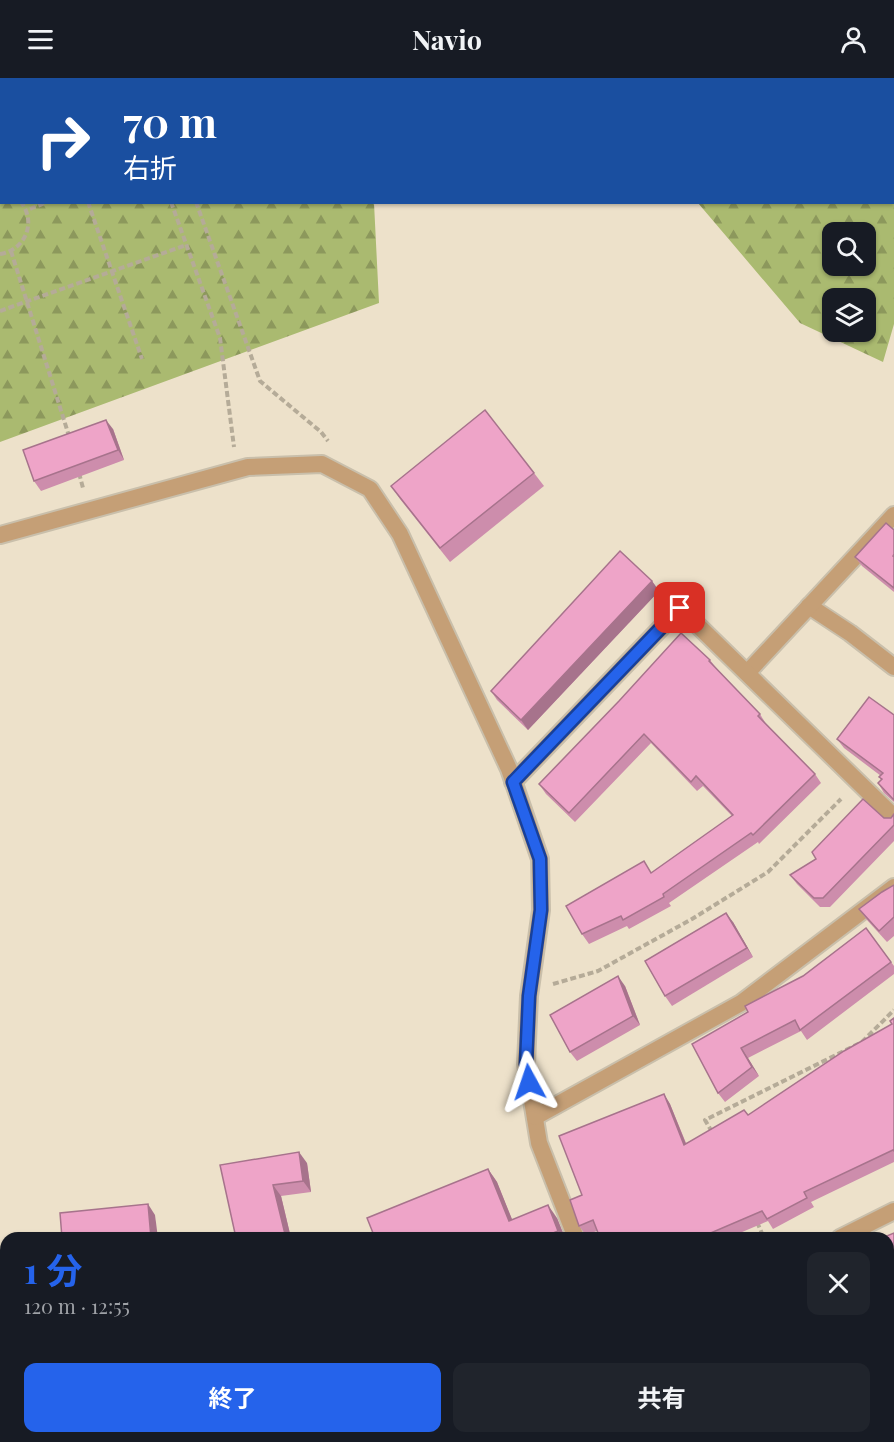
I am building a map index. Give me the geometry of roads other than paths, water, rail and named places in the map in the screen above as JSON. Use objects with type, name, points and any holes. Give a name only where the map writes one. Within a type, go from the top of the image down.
[{"type":"street","points":[[0,535],[248,467],[322,464],[370,489],[400,534],[513,782],[540,859],[541,910],[530,991],[526,1064],[539,1143],[574,1232]]},
{"type":"street","points":[[747,673],[894,515]]},
{"type":"street","points":[[809,606],[850,633],[894,667]]},
{"type":"street","points":[[513,782],[680,608],[894,818]]},
{"type":"street","points":[[535,1117],[741,1003],[894,887]]},
{"type":"street","points":[[852,1232],[894,1211]]}]
